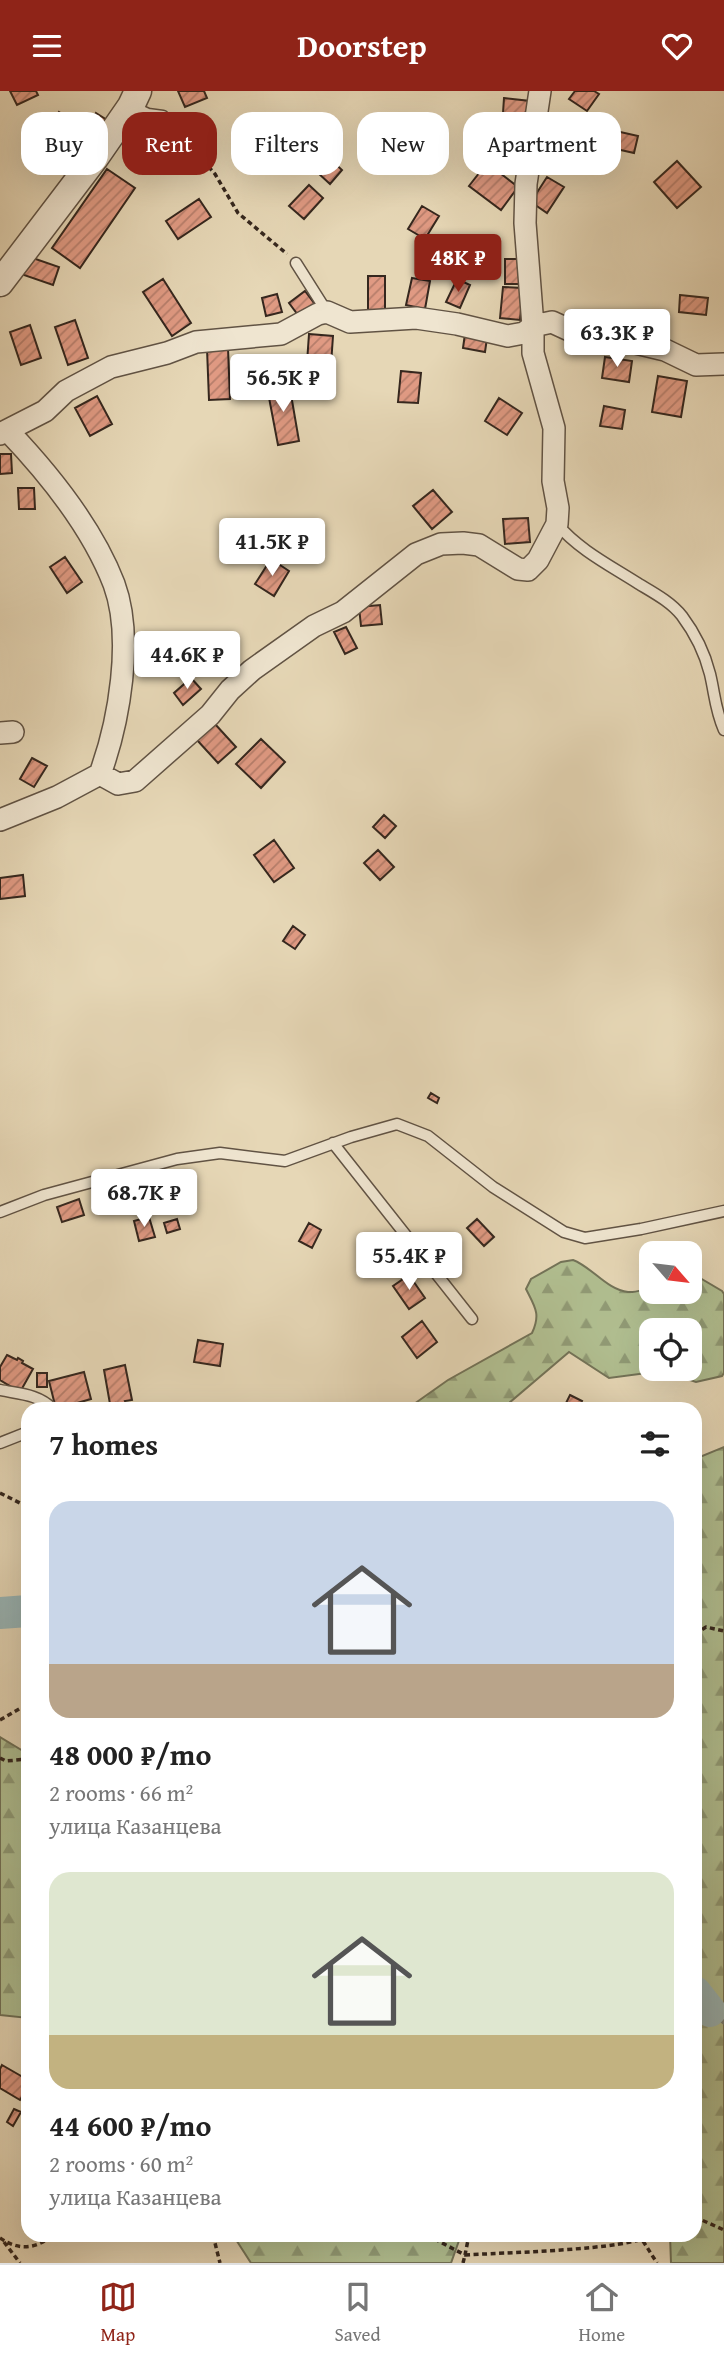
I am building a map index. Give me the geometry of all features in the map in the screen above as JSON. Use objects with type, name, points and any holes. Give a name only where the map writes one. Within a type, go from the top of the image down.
[{"type":"street","points":[[100,773],[118,784],[135,781],[210,715],[230,690],[253,670],[314,626],[342,612],[415,554],[440,544],[463,543],[479,545],[518,569],[527,570],[537,560],[557,524],[558,508],[554,481],[554,428],[533,352],[525,223],[526,184],[540,91]]},
{"type":"street","points":[[0,283],[38,235],[134,99]]},
{"type":"street","points":[[0,820],[57,797],[100,773],[111,744],[121,679],[121,620],[115,586],[92,537],[31,455],[4,433],[45,411],[66,391],[111,367],[167,353],[196,342],[281,334],[327,312],[349,322],[416,319],[457,324],[508,336],[552,322],[578,334],[623,340],[665,351],[696,365],[724,364]]},
{"type":"lane","points":[[134,99],[146,112]]},
{"type":"lane","points":[[296,263],[327,312]]},
{"type":"lane","points":[[557,524],[567,536],[588,552],[661,597],[681,615],[699,646],[709,673],[715,710],[724,730]]},
{"type":"lane","points":[[0,1212],[44,1195],[177,1159],[220,1153],[285,1161],[397,1124],[409,1126],[428,1136],[493,1187],[564,1232],[585,1238],[724,1211]]},
{"type":"lane","points":[[333,1143],[472,1319]]},
{"type":"lane","points":[[0,1390],[30,1395],[45,1402]]},
{"type":"lane","points":[[0,1443],[21,1435]]},
{"type":"path","points":[[216,175],[238,213],[296,263]]},
{"type":"path","points":[[0,1493],[21,1504]]},
{"type":"path","points":[[702,1630],[706,1627],[724,1631]]},
{"type":"path","points":[[0,1720],[21,1708]]},
{"type":"path","points":[[0,1759],[21,1760]]},
{"type":"path","points":[[702,2220],[724,2230]]},
{"type":"path","points":[[1,2239],[27,2249],[44,2242]]},
{"type":"path","points":[[1,2239],[20,2263]]},
{"type":"path","points":[[215,2242],[220,2263]]},
{"type":"path","points":[[440,2242],[465,2255],[635,2242]]},
{"type":"path","points":[[463,2263],[468,2242]]},
{"type":"path","points":[[644,2242],[657,2263]]},
{"type":"green space","points":[[573,1260],[613,1287],[628,1292],[639,1291],[639,1304],[702,1304],[702,1279],[724,1294],[724,1373],[722,1376],[702,1381],[702,1318],[639,1318],[639,1374],[609,1378],[569,1352],[510,1402],[417,1402],[448,1380],[532,1333],[536,1315],[526,1289],[531,1279],[561,1262]]},
{"type":"green space","points":[[724,1447],[724,2263],[671,2263],[670,2242],[702,2242],[702,1456]]},
{"type":"green space","points":[[0,1737],[21,1750],[21,2017],[0,2015]]},
{"type":"green space","points":[[238,2242],[458,2242],[451,2263],[251,2263]]},
{"type":"building","points":[[10,91],[36,91],[38,95],[17,105]]},
{"type":"building","points":[[178,91],[204,91],[207,98],[185,107]]},
{"type":"building","points":[[575,91],[594,91],[599,94],[587,111],[569,99]]},
{"type":"building","points":[[504,98],[530,101],[529,112],[503,112]]},
{"type":"building","points":[[621,132],[638,136],[634,153],[621,150]]},
{"type":"building","points":[[677,161],[701,187],[677,208],[654,182]]},
{"type":"building","points":[[108,170],[135,188],[80,268],[52,248],[103,175],[108,175]]},
{"type":"building","points":[[320,175],[338,175],[330,184]]},
{"type":"building","points":[[478,175],[502,175],[518,187],[501,210],[469,186]]},
{"type":"building","points":[[547,177],[564,187],[547,213],[531,202]]},
{"type":"building","points":[[309,185],[323,198],[304,219],[289,206]]},
{"type":"building","points":[[199,199],[211,217],[178,239],[166,221]]},
{"type":"building","points":[[422,206],[439,216],[425,239],[408,229]]},
{"type":"building","points":[[24,255],[59,267],[53,285],[18,273]]},
{"type":"building","points":[[505,259],[519,259],[519,284],[505,284]]},
{"type":"building","points":[[368,276],[385,276],[385,313],[368,313]]},
{"type":"building","points":[[412,278],[430,281],[425,309],[406,305]]},
{"type":"building","points":[[163,279],[191,323],[172,336],[143,292]]},
{"type":"building","points":[[457,279],[470,285],[460,308],[446,302]]},
{"type":"building","points":[[503,287],[523,288],[520,320],[500,318]]},
{"type":"building","points":[[305,291],[317,307],[301,319],[289,303]]},
{"type":"building","points":[[277,294],[282,312],[266,316],[262,298]]},
{"type":"building","points":[[680,295],[708,298],[706,315],[679,312]]},
{"type":"building","points":[[75,320],[88,358],[68,365],[55,327]]},
{"type":"building","points":[[30,325],[41,358],[21,365],[10,332]]},
{"type":"building","points":[[309,334],[333,336],[329,393],[305,391]]},
{"type":"building","points":[[465,334],[487,338],[485,352],[463,348]]},
{"type":"building","points":[[228,348],[230,399],[209,400],[207,349]]},
{"type":"building","points":[[605,357],[632,361],[629,382],[602,378]]},
{"type":"building","points":[[401,371],[421,373],[418,403],[398,402]]},
{"type":"building","points":[[658,376],[687,381],[681,417],[652,412]]},
{"type":"building","points":[[289,383],[299,441],[278,445],[267,387]]},
{"type":"building","points":[[97,396],[112,424],[90,436],[75,408]]},
{"type":"building","points":[[499,398],[522,413],[507,435],[485,421]]},
{"type":"building","points":[[604,406],[625,410],[622,429],[600,426]]},
{"type":"building","points":[[0,454],[11,454],[12,473],[0,474]]},
{"type":"building","points":[[18,488],[34,488],[35,509],[19,509]]},
{"type":"building","points":[[433,490],[452,512],[432,529],[413,506]]},
{"type":"building","points":[[528,518],[530,542],[505,544],[503,519]]},
{"type":"building","points":[[65,557],[82,582],[67,593],[50,567]]},
{"type":"building","points":[[271,559],[289,571],[274,596],[255,584]]},
{"type":"building","points":[[380,605],[382,624],[361,626],[359,607]]},
{"type":"building","points":[[346,627],[357,648],[345,654],[334,632]]},
{"type":"building","points":[[191,678],[201,689],[183,705],[174,693]]},
{"type":"building","points":[[215,724],[236,747],[218,763],[197,740]]},
{"type":"building","points":[[261,739],[285,762],[261,788],[236,764]]},
{"type":"building","points":[[32,758],[47,766],[34,787],[20,779]]},
{"type":"building","points":[[384,815],[396,826],[385,838],[373,827]]},
{"type":"building","points":[[274,840],[294,868],[274,882],[254,855]]},
{"type":"building","points":[[378,850],[394,867],[380,880],[364,863]]},
{"type":"building","points":[[23,875],[25,896],[0,899],[0,878]]},
{"type":"building","points":[[293,926],[305,935],[295,949],[283,941]]},
{"type":"building","points":[[431,1093],[439,1098],[437,1103],[428,1098]]},
{"type":"building","points":[[79,1199],[84,1215],[62,1222],[57,1207]]},
{"type":"building","points":[[149,1217],[155,1237],[139,1241],[134,1221]]},
{"type":"building","points":[[177,1219],[180,1229],[167,1233],[164,1223]]},
{"type":"building","points":[[477,1219],[494,1237],[484,1246],[467,1228]]},
{"type":"building","points":[[309,1223],[321,1230],[312,1248],[299,1241]]},
{"type":"building","points":[[409,1275],[425,1298],[409,1309],[393,1286]]},
{"type":"building","points":[[422,1321],[437,1342],[417,1358],[402,1337]]},
{"type":"building","points":[[198,1340],[223,1344],[220,1366],[194,1362]]},
{"type":"building","points":[[7,1355],[17,1360],[18,1358],[33,1369],[20,1392],[0,1380],[0,1367]]},
{"type":"building","points":[[125,1365],[132,1400],[110,1402],[104,1370]]},
{"type":"building","points":[[84,1372],[91,1399],[80,1402],[54,1402],[49,1381]]},
{"type":"building","points":[[37,1373],[47,1373],[47,1387],[37,1387]]},
{"type":"building","points":[[570,1395],[582,1401],[582,1402],[566,1402]]},
{"type":"building","points":[[2,2065],[21,2076],[20,2100],[0,2088]]},
{"type":"building","points":[[14,2109],[21,2112],[13,2126],[7,2122]]},
{"type":"waterway","points":[[0,1613],[21,1612]]},
{"type":"waterway","points":[[702,2001],[710,2011]]},
{"type":"waterway","points":[[710,2011],[724,2022]]}]
